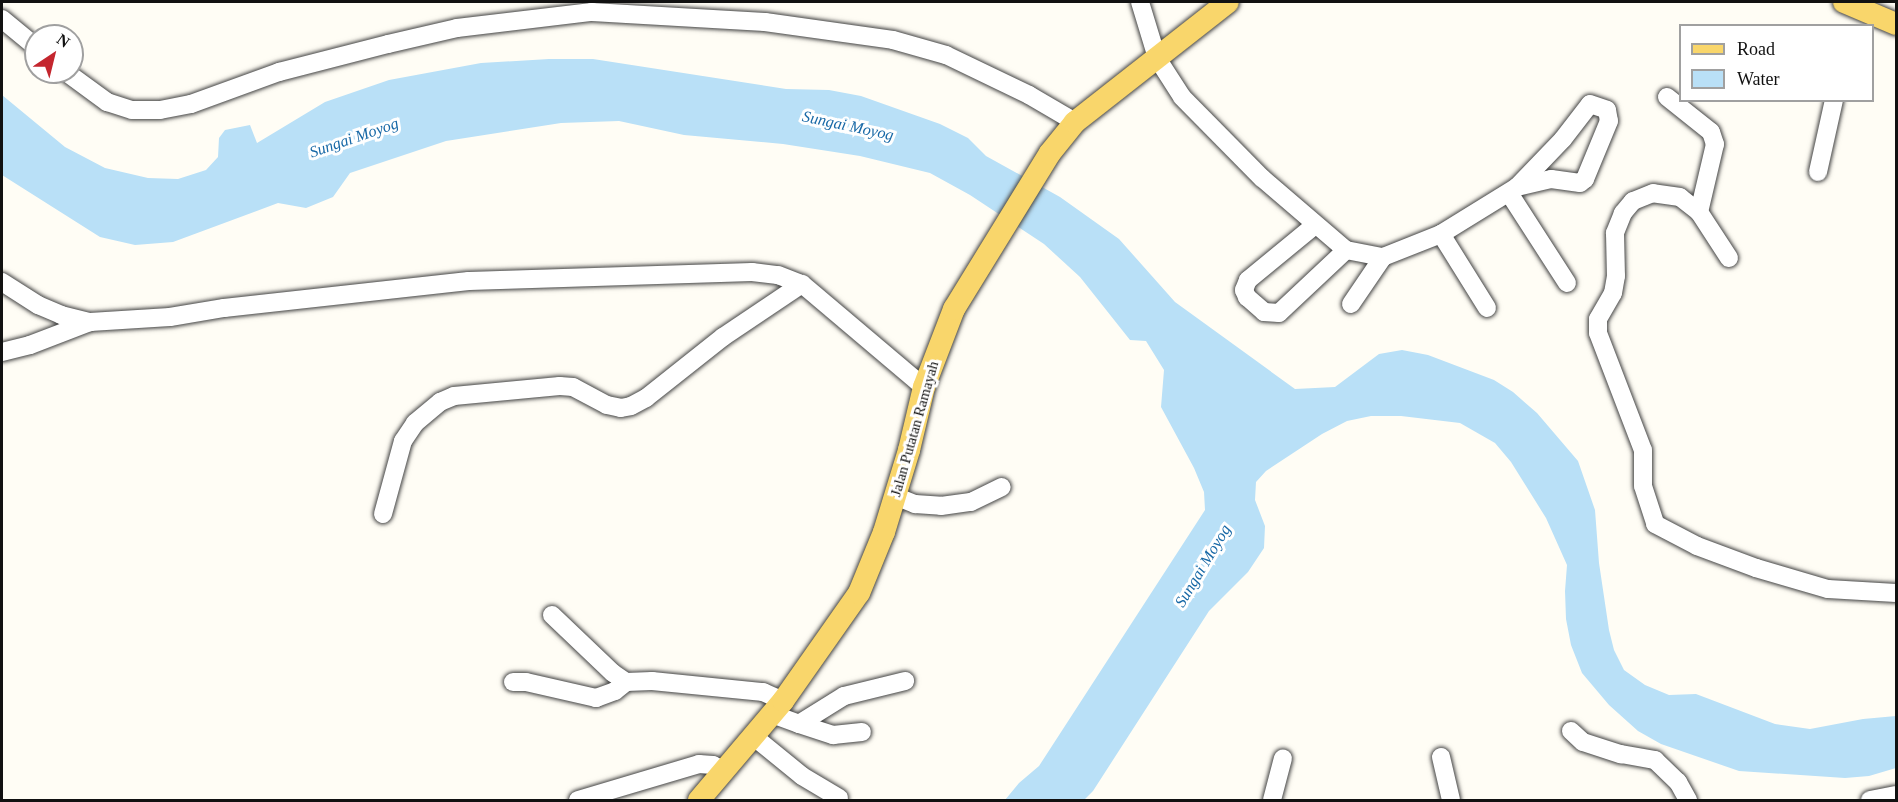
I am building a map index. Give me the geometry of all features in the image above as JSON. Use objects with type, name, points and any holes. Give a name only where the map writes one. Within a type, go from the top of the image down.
[{"type":"main road","name":"Jalan Putatan Ramayah","points":[[699,801],[777,707],[859,593],[884,532],[924,387],[954,309],[976,269],[1050,153],[1075,122],[1228,2]]},
{"type":"main road","points":[[1844,2],[1883,22]]},
{"type":"street","points":[[1140,2],[1157,58],[1182,97],[1214,132],[1315,225],[1346,250],[1383,256],[1441,234],[1513,190],[1590,104],[1607,110],[1609,121],[1585,178],[1580,183],[1551,179],[1513,190]]},
{"type":"street","points":[[82,84],[107,102],[132,110],[160,110],[191,104],[290,69],[457,28],[592,12],[765,22],[893,40],[946,55],[1029,95],[1075,122]]},
{"type":"street","points":[[2,19],[24,37]]},
{"type":"street","points":[[1667,97],[1711,132],[1715,144],[1699,212]]},
{"type":"street","points":[[1818,172],[1834,102]]},
{"type":"street","points":[[1543,159],[1551,179]]},
{"type":"street","points":[[1513,190],[1567,283]]},
{"type":"street","points":[[1729,258],[1699,212],[1680,197],[1653,194],[1633,201],[1623,213],[1616,233],[1616,276],[1613,293],[1598,319],[1598,333],[1643,450],[1643,486],[1655,524],[1697,546],[1766,571],[1828,589],[1896,593]]},
{"type":"street","points":[[1315,225],[1248,280],[1244,290],[1247,297],[1264,312],[1279,313],[1346,250]]},
{"type":"street","points":[[1441,234],[1487,308]]},
{"type":"street","points":[[1351,304],[1383,256]]},
{"type":"street","points":[[2,352],[30,345],[90,322],[170,317],[235,306],[498,279],[752,272],[778,275],[802,284],[924,387]]},
{"type":"street","points":[[2,282],[46,308],[90,322]]},
{"type":"street","points":[[383,514],[404,441],[415,423],[440,402],[454,396],[560,386],[573,387],[608,405],[621,408],[632,406],[646,398],[723,337],[802,284]]},
{"type":"street","points":[[895,496],[915,504],[941,506],[971,502],[1002,487]]},
{"type":"street","points":[[552,615],[613,673],[626,682],[652,681],[764,692],[777,707],[799,724],[833,735],[862,732]]},
{"type":"street","points":[[799,724],[844,696],[905,681]]},
{"type":"street","points":[[513,682],[526,682],[596,698],[615,691],[626,682]]},
{"type":"street","points":[[1571,731],[1583,741],[1621,754],[1655,760],[1678,782],[1688,801]]},
{"type":"street","points":[[753,736],[795,770],[839,798]]},
{"type":"street","points":[[1272,801],[1283,758]]},
{"type":"street","points":[[1441,758],[1451,801]]},
{"type":"street","points":[[578,801],[699,764],[713,765],[725,771]]},
{"type":"street","points":[[1870,801],[1896,795]]},
{"type":"water","name":"Sungai Moyog","points":[[593,59],[786,89],[829,90],[861,96],[940,124],[968,138],[986,156],[1060,197],[1119,239],[1175,302],[1295,389],[1335,387],[1379,354],[1402,350],[1428,355],[1494,380],[1513,392],[1537,413],[1578,461],[1595,510],[1599,563],[1609,630],[1614,650],[1624,670],[1645,685],[1669,695],[1696,694],[1775,724],[1810,729],[1863,719],[1896,716],[1896,768],[1869,776],[1845,778],[1739,771],[1661,744],[1638,731],[1609,705],[1582,673],[1571,645],[1566,619],[1567,565],[1546,518],[1511,462],[1495,443],[1460,423],[1401,416],[1371,416],[1347,421],[1322,434],[1266,471],[1256,482],[1255,500],[1265,526],[1264,548],[1248,572],[1209,611],[1093,791],[1084,800],[1005,800],[1019,783],[1039,766],[1205,510],[1204,492],[1194,468],[1161,407],[1164,370],[1146,341],[1130,340],[1080,277],[1044,244],[970,195],[930,173],[860,156],[783,144],[684,135],[619,121],[561,123],[446,141],[350,173],[333,197],[306,208],[278,203],[173,242],[135,245],[100,237],[2,175],[2,95],[65,147],[105,168],[148,178],[178,179],[206,170],[218,157],[219,138],[225,130],[250,125],[257,143],[325,102],[389,80],[481,63]]}]
